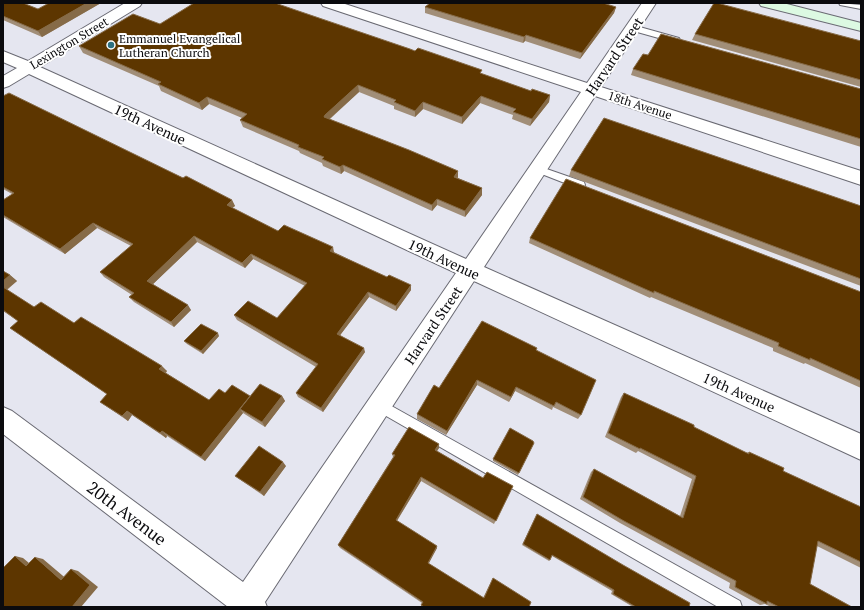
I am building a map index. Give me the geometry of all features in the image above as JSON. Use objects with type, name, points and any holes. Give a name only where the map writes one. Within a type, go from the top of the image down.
[{"type":"street","name":"Lexington Street","points":[[3,83],[135,3]]},
{"type":"street","name":"18th Avenue","points":[[328,3],[861,178]]},
{"type":"street","name":"Harvard Street","points":[[247,606],[649,3]]},
{"type":"street","points":[[766,3],[861,27]]},
{"type":"street","name":"19th Avenue","points":[[3,56],[861,447]]},
{"type":"street","name":"20th Avenue","points":[[3,419],[247,606]]},
{"type":"lane","points":[[843,3],[861,7]]},
{"type":"lane","points":[[633,28],[682,42]]},
{"type":"lane","points":[[538,169],[590,189]]},
{"type":"lane","points":[[379,406],[734,607]]},
{"type":"building","points":[[3,3],[23,3],[38,9],[49,3],[87,3],[38,31],[3,16]]},
{"type":"building","points":[[194,3],[275,3],[415,51],[418,48],[482,70],[480,73],[531,91],[532,89],[550,95],[532,119],[513,112],[516,109],[481,96],[462,117],[423,102],[415,111],[394,102],[396,100],[358,85],[325,115],[324,117],[458,171],[454,177],[482,188],[465,211],[437,199],[432,205],[343,165],[340,167],[322,159],[324,157],[298,147],[299,145],[240,120],[247,114],[207,97],[199,103],[158,84],[161,82],[79,46],[133,14],[160,24]]},
{"type":"building","points":[[430,3],[603,3],[616,7],[582,53],[526,35],[524,37],[425,7]]},
{"type":"building","points":[[714,3],[861,41],[861,80],[695,34]]},
{"type":"building","points":[[661,34],[861,89],[861,139],[633,69],[643,54],[648,55]]},
{"type":"building","points":[[9,93],[183,178],[186,176],[232,200],[227,205],[278,231],[284,225],[333,247],[330,251],[387,277],[389,275],[411,285],[396,306],[368,292],[337,334],[364,348],[321,408],[296,393],[318,364],[234,315],[248,301],[277,318],[307,283],[251,254],[242,263],[194,236],[147,281],[188,305],[171,322],[129,297],[134,293],[100,272],[133,244],[93,223],[60,249],[3,215],[3,200],[14,193],[3,187],[3,96]]},
{"type":"building","points":[[604,118],[861,206],[861,279],[571,170]]},
{"type":"building","points":[[566,179],[861,292],[861,381],[810,358],[810,360],[778,346],[779,343],[654,291],[654,293],[530,238]]},
{"type":"building","points":[[3,271],[10,275],[3,281]]},
{"type":"building","points":[[3,287],[34,307],[41,302],[74,323],[81,317],[162,366],[159,369],[209,400],[219,389],[225,393],[232,385],[250,396],[201,457],[162,431],[160,433],[127,411],[122,416],[100,402],[107,394],[10,328],[18,321],[3,310]]},
{"type":"building","points":[[482,321],[537,348],[536,350],[596,380],[581,415],[556,402],[554,406],[516,387],[511,397],[477,380],[447,431],[417,414],[434,385],[439,388]]},
{"type":"building","points":[[201,324],[218,333],[201,351],[184,341]]},
{"type":"building","points":[[260,384],[282,396],[262,422],[240,409]]},
{"type":"building","points":[[624,393],[694,425],[694,427],[749,454],[749,452],[784,468],[783,471],[861,507],[861,562],[818,541],[810,584],[852,607],[779,607],[767,601],[767,604],[735,587],[736,581],[624,521],[583,497],[594,469],[683,518],[696,476],[608,433]]},
{"type":"building","points":[[409,427],[439,444],[435,450],[483,478],[487,472],[513,486],[496,521],[421,477],[396,520],[437,546],[428,563],[484,598],[493,578],[531,602],[529,607],[424,607],[421,605],[423,602],[338,545],[395,455],[392,454]]},
{"type":"building","points":[[510,428],[534,443],[519,473],[493,459]]},
{"type":"building","points":[[259,446],[283,462],[260,492],[235,476]]},
{"type":"building","points":[[537,514],[690,603],[689,607],[636,607],[613,594],[614,590],[552,555],[550,560],[523,544]]},
{"type":"building","points":[[15,556],[26,566],[35,557],[61,580],[71,569],[90,585],[72,607],[3,607],[3,568]]},
{"type":"place","name":"Emmanuel Evangelical Lutheran Church","points":[[111,45]]}]
